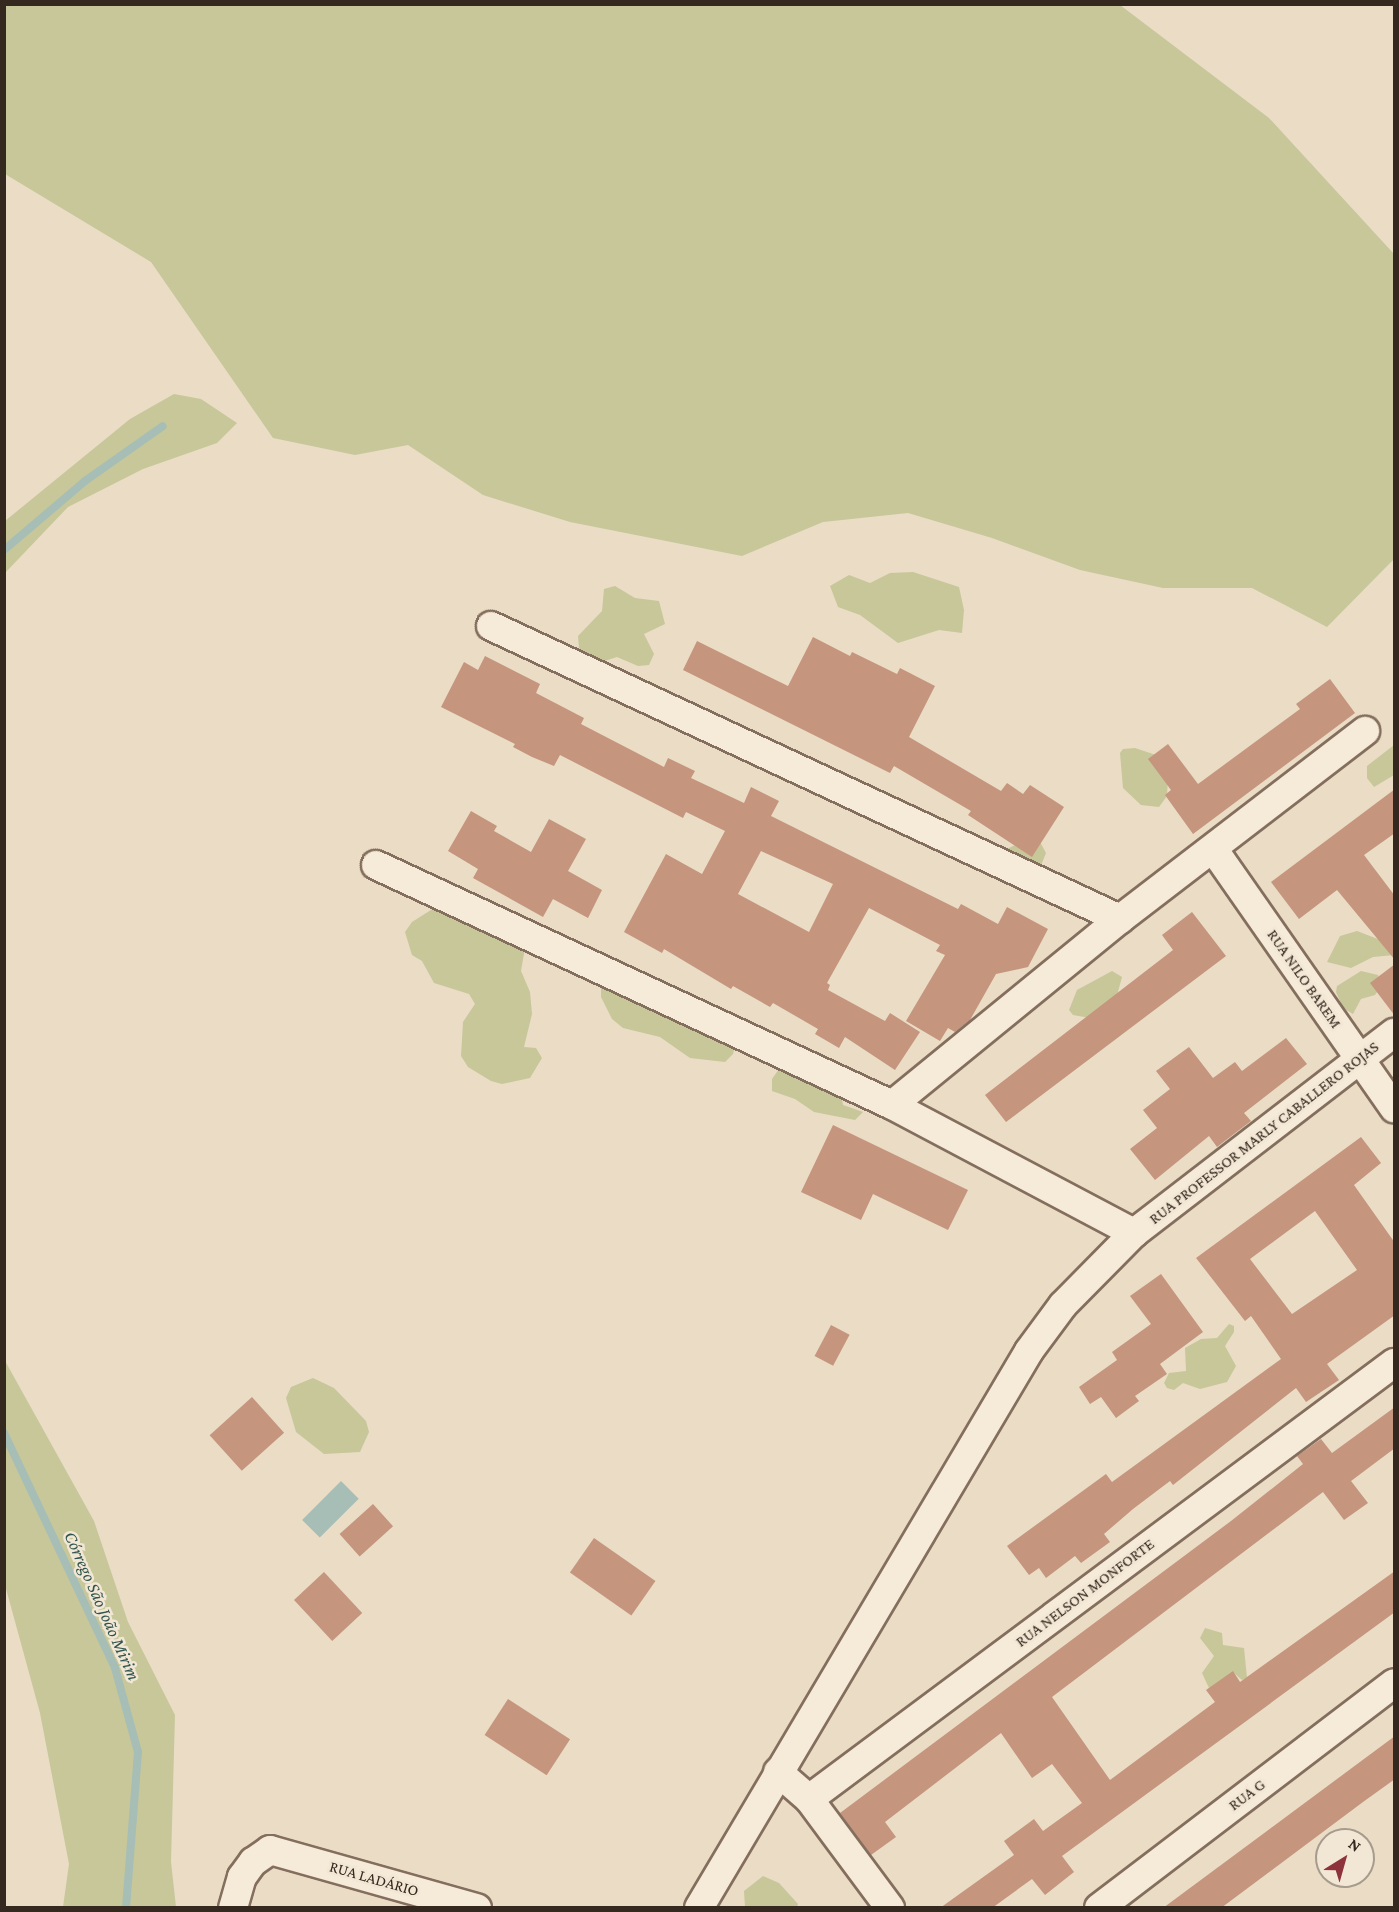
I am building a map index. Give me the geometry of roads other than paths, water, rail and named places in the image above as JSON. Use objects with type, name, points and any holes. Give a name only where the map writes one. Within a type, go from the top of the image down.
[{"type":"street","points":[[491,626],[1120,919]]},
{"type":"street","points":[[892,1106],[1120,919],[1214,850],[1365,731]]},
{"type":"street","name":"RUA NILO BAREM","points":[[1214,850],[1395,1108]]},
{"type":"street","points":[[376,865],[892,1106],[1134,1233]]},
{"type":"street","name":"RUA PROFESSOR MARLY CABALLERO ROJAS","points":[[699,1908],[1029,1351],[1063,1305],[1134,1233],[1395,1033]]},
{"type":"street","name":"RUA NELSON MONFORTE","points":[[810,1799],[1395,1363]]},
{"type":"street","name":"RUA G","points":[[1099,1908],[1395,1683]]},
{"type":"street","points":[[778,1772],[810,1799],[890,1908]]},
{"type":"street","name":"RUA LADÁRIO","points":[[233,1908],[242,1877],[253,1862],[270,1850],[477,1908]]},
{"type":"waterway","points":[[4,550],[85,481],[163,426]]},
{"type":"waterway","name":"Córrego São João Mirim","points":[[4,1433],[115,1668],[138,1752],[126,1908]]}]
